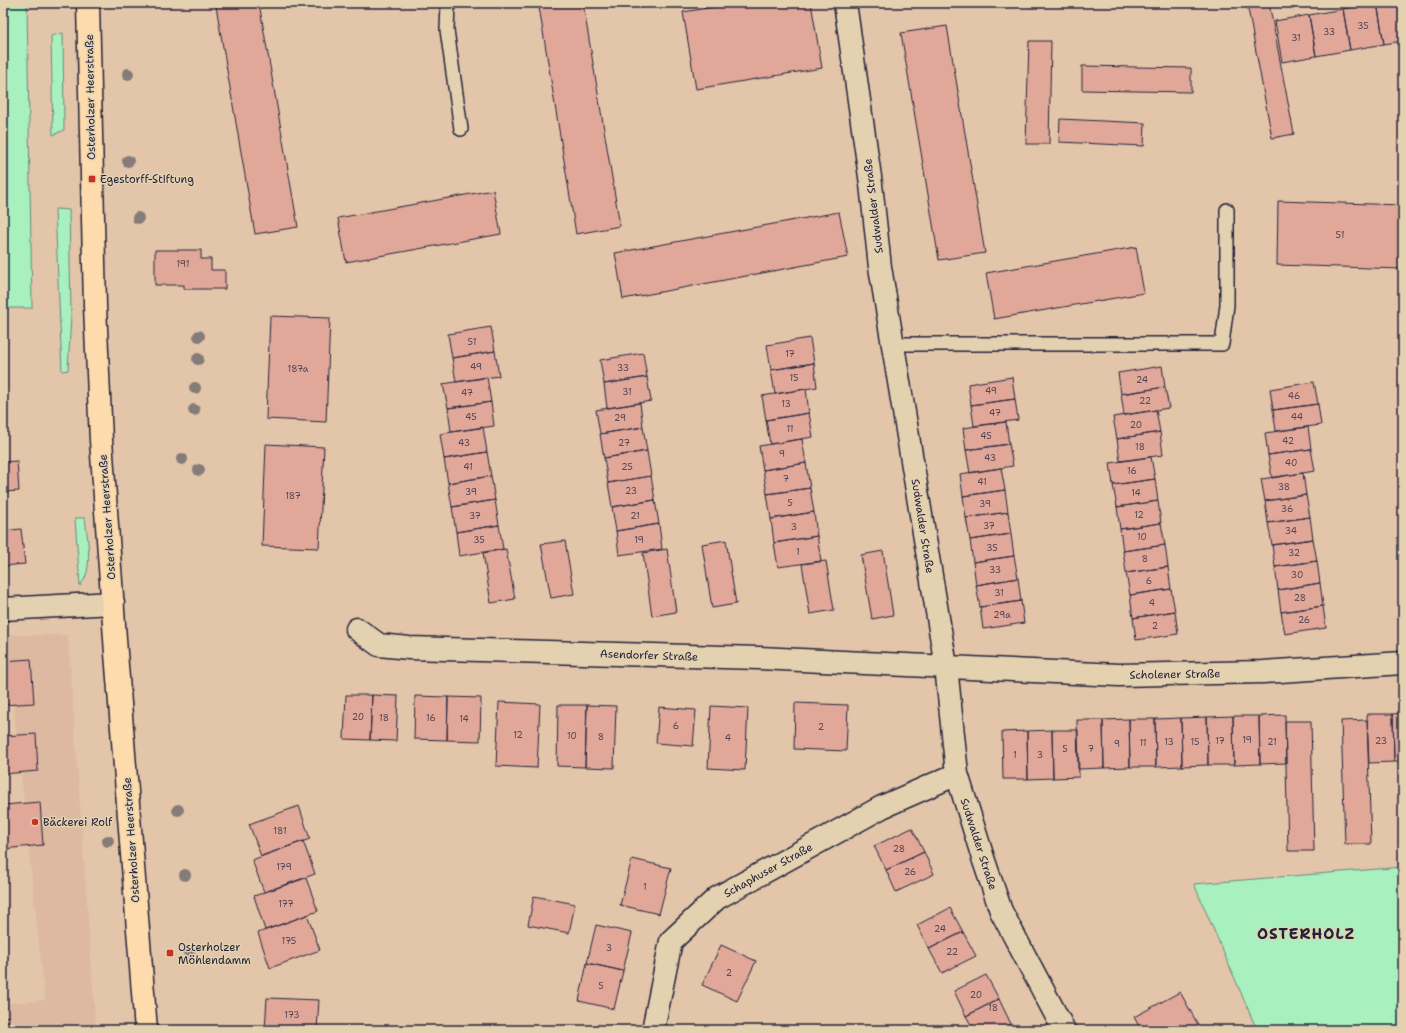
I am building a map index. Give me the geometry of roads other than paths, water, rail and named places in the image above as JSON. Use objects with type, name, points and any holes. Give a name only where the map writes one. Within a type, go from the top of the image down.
[{"type":"main road","name":"Osterholzer Heerstraße","points":[[88,3],[95,306],[101,440],[146,1030]]},
{"type":"street","name":"Sudwalder Straße","points":[[845,3],[847,28],[871,184],[880,267],[894,344],[946,666],[957,774],[1001,911],[1064,1030]]},
{"type":"street","points":[[3,609],[113,603]]},
{"type":"street","name":"Asendorfer Straße","points":[[357,629],[379,645],[409,648],[752,658],[946,666]]},
{"type":"street","name":"Scholener Straße","points":[[946,666],[1119,675],[1263,672],[1403,663]]},
{"type":"street","name":"Schaphuser Straße","points":[[652,1030],[671,941],[717,898],[882,807],[957,774]]},
{"type":"lane","points":[[448,3],[448,30],[461,129]]},
{"type":"lane","points":[[894,344],[1222,344],[1227,305],[1227,210]]},
{"type":"place","name":"Egestorff-Stiftung","points":[[92,179]]},
{"type":"place","name":"Bäckerei Rolf","points":[[35,822]]},
{"type":"place","name":"Osterholzer Möhlendamm","points":[[170,953]]},
{"type":"district","name":"OSTERHOLZ","points":[[1306,934]]}]
